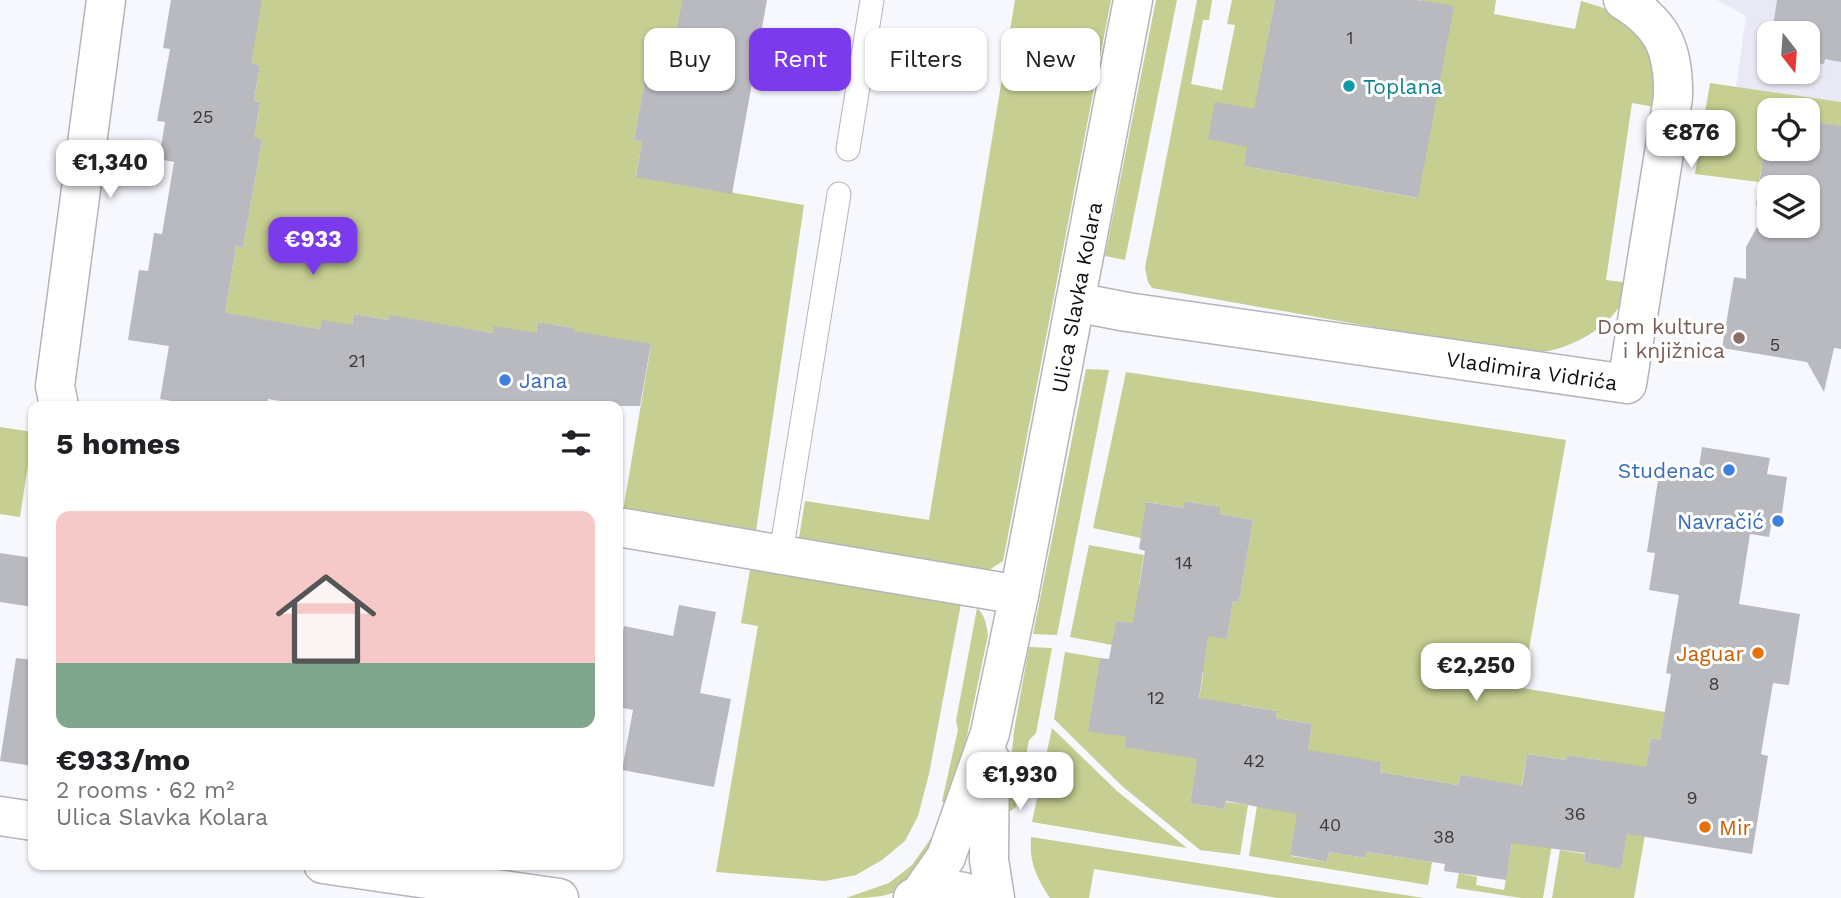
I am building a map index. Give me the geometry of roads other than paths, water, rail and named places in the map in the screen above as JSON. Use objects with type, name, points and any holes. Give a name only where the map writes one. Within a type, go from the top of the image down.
[{"type":"street","points":[[58,401],[55,386],[106,0]]},
{"type":"street","name":"Ulica Slavka Kolara","points":[[917,896],[946,857],[990,733],[1133,0]]},
{"type":"street","name":"Vladimira Vidrića","points":[[1075,302],[1127,312],[1627,384],[1673,97],[1674,71],[1671,54],[1663,38],[1649,20],[1623,0]]},
{"type":"street","points":[[623,528],[1019,595]]},
{"type":"street","name":"Ulica Slavka Kolara","points":[[990,733],[989,860],[995,898]]},
{"type":"street","points":[[0,816],[28,820]]},
{"type":"street","points":[[365,870],[559,898]]},
{"type":"street","points":[[917,896],[950,889],[968,892],[981,898]]},
{"type":"lane","points":[[848,149],[872,0]]},
{"type":"lane","points":[[781,553],[839,194]]},
{"type":"place","name":"Toplana","points":[[1349,86]]},
{"type":"place","name":"Dom kulture i knjižnica","points":[[1739,338]]},
{"type":"place","name":"Jana","points":[[505,380]]},
{"type":"place","name":"Studenac","points":[[1729,470]]},
{"type":"place","name":"Navračić","points":[[1778,521]]},
{"type":"place","name":"Jaguar","points":[[1758,653]]},
{"type":"place","name":"Mir","points":[[1705,827]]}]
